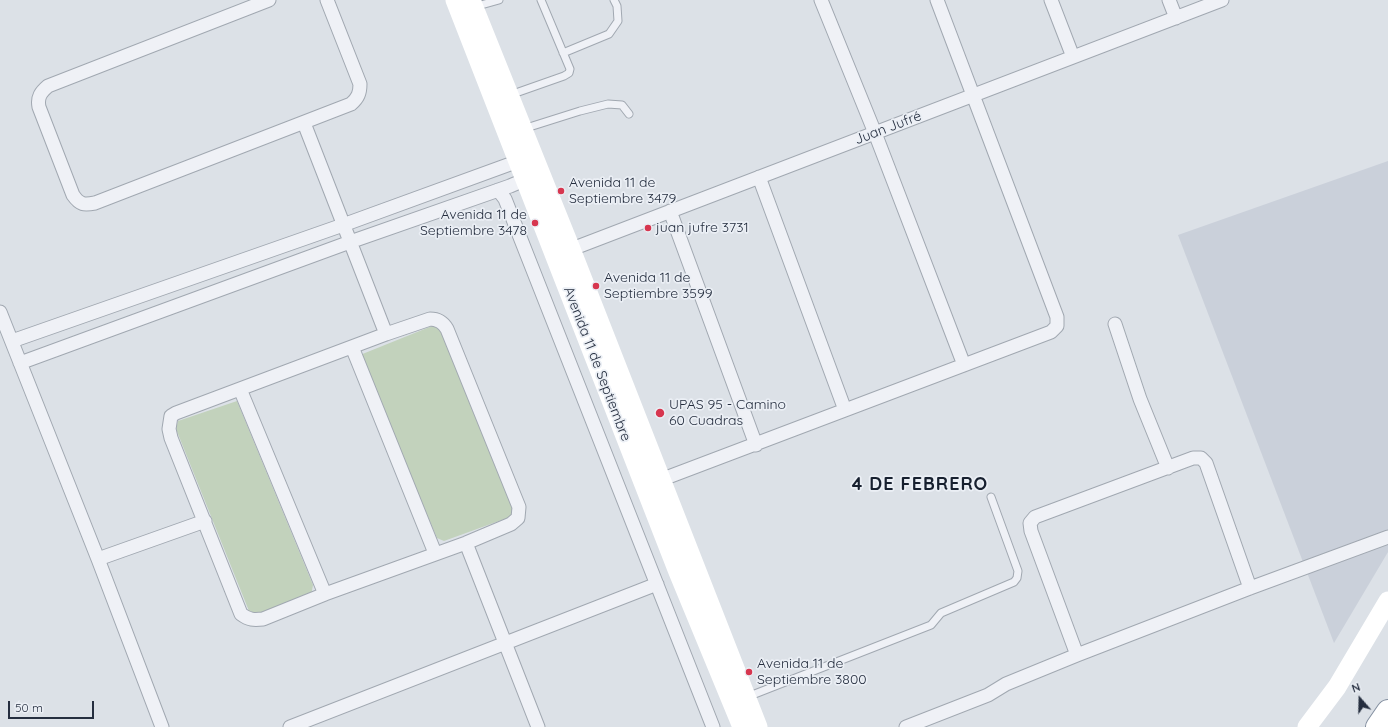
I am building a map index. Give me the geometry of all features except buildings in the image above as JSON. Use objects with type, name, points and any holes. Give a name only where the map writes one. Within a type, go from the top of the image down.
[{"type":"highway","points":[[1377,727],[1388,711]]},
{"type":"main road","name":"Avenida 11 de Septiembre","points":[[455,0],[526,158],[739,700],[758,727]]},
{"type":"main road","name":"Avenida 11 de Septiembre","points":[[473,4],[523,129],[526,158]]},
{"type":"main road","points":[[1307,727],[1337,687],[1388,601]]},
{"type":"main road","name":"Avenida 11 de Septiembre","points":[[739,700],[742,727]]},
{"type":"street","points":[[262,1],[48,86],[40,94],[38,102],[39,107],[73,195],[77,201],[85,205],[95,203],[304,123],[351,104],[356,100],[360,92],[360,84],[327,0]]},
{"type":"street","points":[[821,0],[875,133],[964,365]]},
{"type":"street","points":[[653,484],[1051,332],[1057,326],[1057,317],[937,0]]},
{"type":"street","points":[[1051,0],[1073,57]]},
{"type":"street","points":[[1169,0],[1176,18]]},
{"type":"street","name":"Juan Jufré","points":[[563,253],[1222,0]]},
{"type":"street","points":[[304,123],[386,334]]},
{"type":"street","points":[[12,342],[343,225],[526,158]]},
{"type":"street","points":[[20,363],[350,242],[498,190],[532,176]]},
{"type":"street","points":[[759,177],[845,410]]},
{"type":"street","points":[[498,190],[505,199],[713,727]]},
{"type":"street","points":[[670,211],[756,445]]},
{"type":"street","points":[[0,312],[98,559],[162,727]]},
{"type":"street","points":[[430,319],[436,319],[443,323],[448,329],[519,506],[518,518],[511,524],[466,543],[325,594],[263,619],[253,620],[246,618],[241,614],[171,438],[169,422],[172,416],[176,413],[386,334],[430,319]]},
{"type":"street","points":[[1115,324],[1140,400],[1168,468]]},
{"type":"street","points":[[352,347],[435,553]]},
{"type":"street","points":[[240,389],[325,594]]},
{"type":"street","points":[[1077,655],[1031,531],[1030,523],[1035,517],[1193,458],[1201,458],[1206,463],[1250,588]]},
{"type":"street","points":[[98,559],[205,521]]},
{"type":"street","points":[[906,727],[988,695],[1006,684],[1077,655],[1250,588],[1388,537]]},
{"type":"street","points":[[466,543],[538,727]]},
{"type":"street","points":[[290,727],[657,584]]},
{"type":"lane","points":[[473,4],[499,0]]},
{"type":"lane","points":[[509,95],[569,73],[570,69],[564,52],[542,0]]},
{"type":"lane","points":[[564,52],[609,34],[618,22],[617,6],[614,0]]},
{"type":"lane","points":[[523,129],[608,104],[622,105],[629,114]]},
{"type":"lane","points":[[739,700],[931,624],[941,613],[1014,582],[1017,578],[1018,571],[991,497]]},
{"type":"shaded area","points":[[1388,161],[1388,552],[1334,643],[1178,235]]},
{"type":"green space","points":[[432,326],[438,326],[442,331],[512,507],[510,517],[444,541],[437,538],[360,355]]},
{"type":"green space","points":[[237,401],[313,585],[311,596],[259,614],[249,611],[176,429],[178,421]]},
{"type":"place","name":"Avenida 11 de Septiembre 3479","points":[[561,191]]},
{"type":"place","name":"Avenida 11 de Septiembre 3478","points":[[535,223]]},
{"type":"place","name":"juan jufre 3731","points":[[648,228]]},
{"type":"place","name":"Avenida 11 de Septiembre 3599","points":[[596,286]]},
{"type":"place","name":"UPAS 95 - Camino 60 Cuadras","points":[[660,413]]},
{"type":"place","name":"Avenida 11 de Septiembre 3800","points":[[749,672]]},
{"type":"district","name":"4 DE FEBRERO","points":[[920,485]]}]
